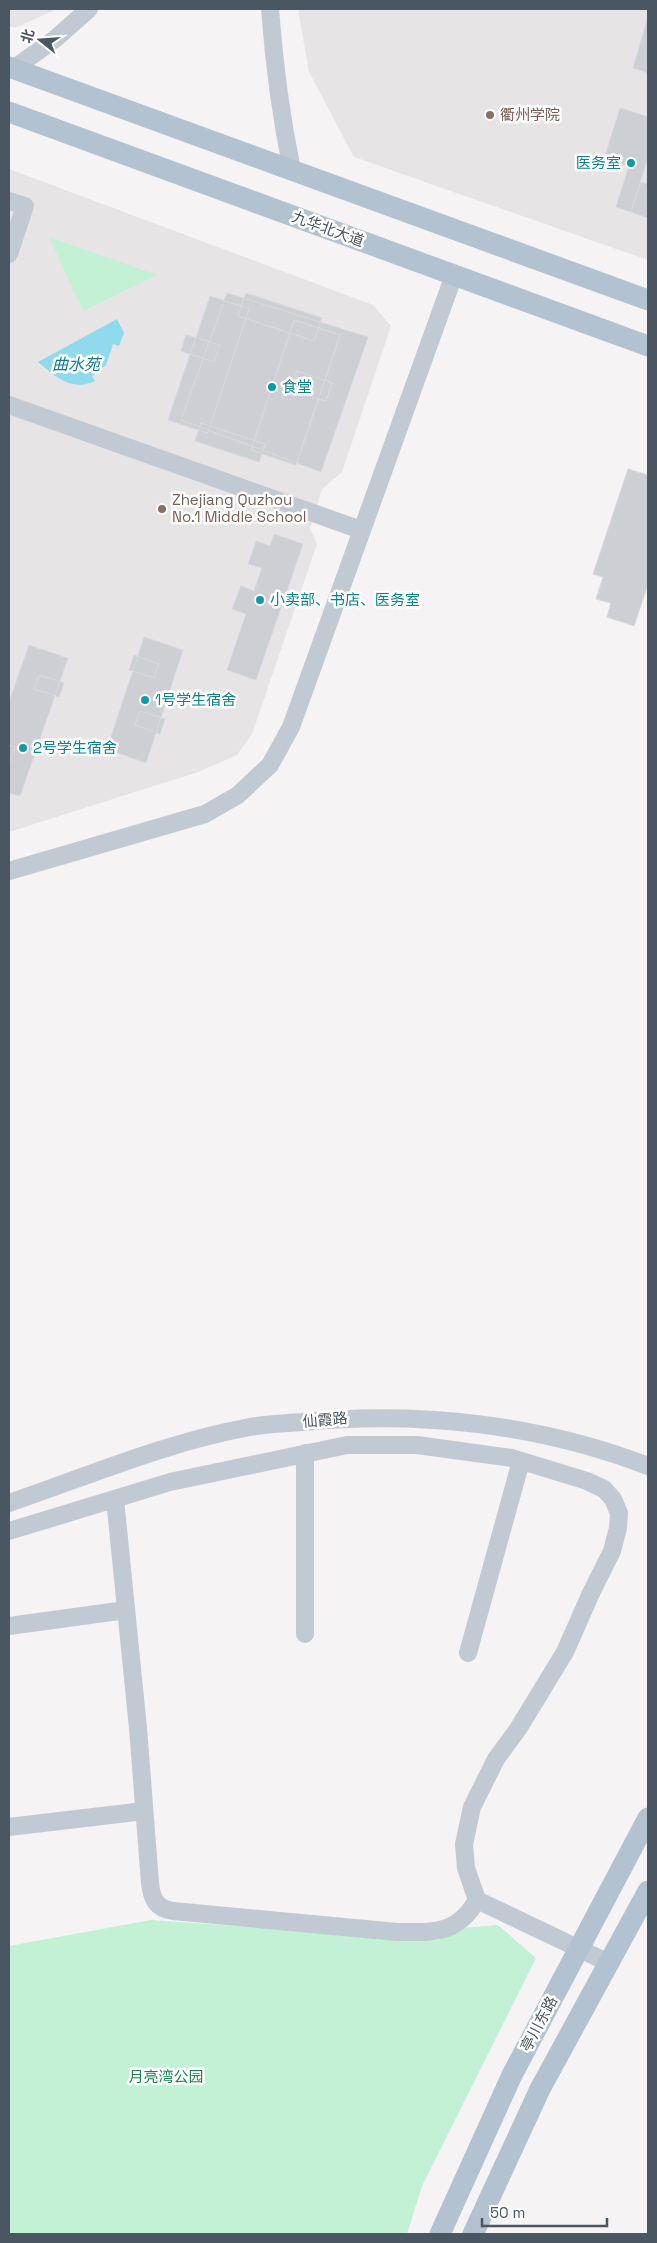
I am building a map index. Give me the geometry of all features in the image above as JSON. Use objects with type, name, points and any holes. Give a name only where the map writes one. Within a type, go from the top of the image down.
[{"type":"main road","points":[[11,68],[648,300]]},
{"type":"main road","name":"九华北大道","points":[[9,112],[648,346]]},
{"type":"main road","name":"亭川东路","points":[[440,2234],[512,2075],[648,1818]]},
{"type":"main road","points":[[473,2234],[540,2089],[648,1891]]},
{"type":"street","points":[[11,68],[54,39],[89,9]]},
{"type":"street","points":[[270,9],[282,124],[292,170]]},
{"type":"street","points":[[9,201],[25,206],[9,254]]},
{"type":"street","points":[[9,871],[205,814],[238,795],[270,765],[290,727],[454,275]]},
{"type":"street","points":[[9,405],[361,530]]},
{"type":"street","name":"仙霞路","points":[[9,1503],[170,1447],[250,1427],[348,1418],[443,1419],[537,1433],[627,1458],[648,1466]]},
{"type":"street","points":[[9,1531],[170,1482],[347,1445],[416,1445],[521,1461],[587,1481],[604,1489],[614,1499],[618,1513],[618,1528],[612,1551],[565,1652],[518,1729],[496,1759],[472,1807],[464,1844],[466,1868],[477,1900],[609,1964]]},
{"type":"street","points":[[305,1453],[305,1634]]},
{"type":"street","points":[[468,1653],[521,1461]]},
{"type":"street","points":[[116,1499],[151,1895],[155,1903],[162,1909],[397,1932],[434,1932],[457,1924],[469,1914],[477,1900]]},
{"type":"street","points":[[9,1626],[126,1610]]},
{"type":"street","points":[[9,1827],[144,1811]]},
{"type":"shaded area","points":[[9,9],[57,9],[15,28],[9,26]]},
{"type":"shaded area","name":"衢州学院","points":[[298,9],[648,9],[648,260],[354,157],[309,72]]},
{"type":"shaded area","name":"Zhejiang Quzhou No.1 Middle School","points":[[9,169],[373,305],[391,326],[342,472],[322,489],[310,529],[317,544],[252,734],[237,755],[198,772],[9,832]]},
{"type":"green space","points":[[49,237],[157,275],[83,311]]},
{"type":"green space","name":"月亮湾公园","points":[[151,1920],[436,1940],[463,1928],[498,1925],[536,1958],[422,2186],[407,2234],[9,2234],[9,1946]]},
{"type":"water","name":"曲水苑","points":[[117,319],[124,333],[119,346],[113,344],[106,365],[92,376],[95,381],[78,385],[71,384],[57,377],[38,362]]},
{"type":"building","points":[[648,17],[648,73],[633,68]]},
{"type":"building","name":"医务室","points":[[620,108],[648,117],[648,157],[631,212],[616,207],[629,166],[604,159]]},
{"type":"building","points":[[641,182],[648,184],[648,218],[631,212]]},
{"type":"building","name":"食堂","points":[[227,293],[368,337],[321,472],[181,420]]},
{"type":"building","points":[[246,293],[322,318],[314,341],[238,316]]},
{"type":"building","name":"食堂","points":[[246,293],[322,318],[318,328],[340,335],[325,380],[332,383],[326,401],[318,399],[296,465],[262,454],[259,462],[195,441],[199,430],[168,420],[190,354],[181,351],[186,335],[196,338],[210,296],[241,306]]},
{"type":"building","points":[[210,296],[249,309],[208,433],[168,420]]},
{"type":"building","points":[[294,320],[340,335],[296,465],[251,450]]},
{"type":"building","points":[[186,335],[220,345],[214,362],[181,351]]},
{"type":"building","points":[[297,371],[332,383],[326,401],[291,390]]},
{"type":"building","points":[[201,423],[265,444],[259,462],[195,441]]},
{"type":"building","points":[[628,469],[648,475],[648,584],[634,626],[607,617],[611,603],[596,599],[603,577],[593,574]]},
{"type":"building","name":"小卖部、书店、医务室","points":[[274,534],[303,544],[256,680],[227,670],[246,614],[232,609],[241,586],[254,591],[262,568],[248,564],[256,541],[270,546]]},
{"type":"building","name":"1号学生宿舍","points":[[144,637],[183,650],[146,763],[107,749]]},
{"type":"building","name":"2号学生宿舍","points":[[29,645],[68,658],[20,796],[9,793],[9,702]]},
{"type":"building","points":[[134,655],[159,664],[154,678],[129,670]]},
{"type":"building","points":[[39,675],[64,683],[59,697],[34,689]]},
{"type":"building","points":[[140,711],[165,719],[160,734],[135,725]]},
{"type":"building","points":[[9,745],[15,747],[10,762],[9,761]]},
{"type":"place","name":"衢州学院","points":[[490,115]]},
{"type":"place","name":"医务室","points":[[631,163]]},
{"type":"place","name":"食堂","points":[[272,387]]},
{"type":"place","name":"Zhejiang Quzhou No.1 Middle School","points":[[162,509]]},
{"type":"place","name":"小卖部、书店、医务室","points":[[260,600]]},
{"type":"place","name":"1号学生宿舍","points":[[145,700]]},
{"type":"place","name":"2号学生宿舍","points":[[23,748]]}]
